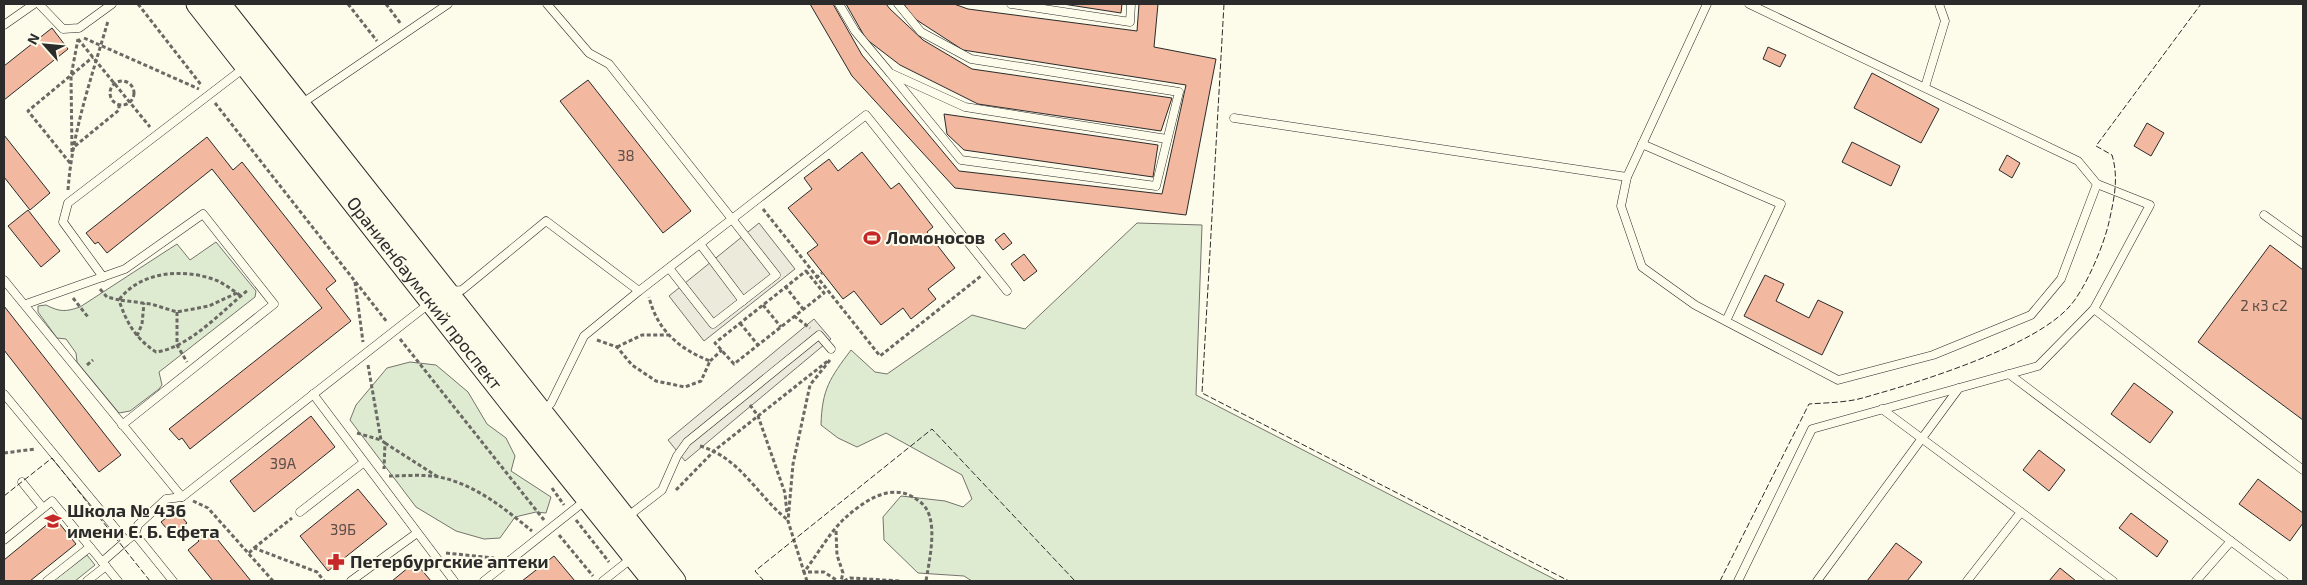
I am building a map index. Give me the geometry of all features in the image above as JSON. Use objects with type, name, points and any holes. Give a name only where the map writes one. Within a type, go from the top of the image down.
[{"type":"main road","name":"Ораниенбаумский проспект","points":[[197,4],[253,61],[535,420],[587,498],[653,581]]},
{"type":"main road","name":"Ораниенбаумский проспект","points":[[220,4],[253,61]]},
{"type":"main road","name":"Ораниенбаумский проспект","points":[[535,420],[625,518],[675,581]]},
{"type":"lane","points":[[4,25],[34,4]]},
{"type":"lane","points":[[39,4],[64,28],[79,28],[111,8]]},
{"type":"lane","points":[[292,111],[448,4]]},
{"type":"lane","points":[[547,4],[589,53],[609,64],[776,275],[713,324],[670,268]]},
{"type":"lane","points":[[839,4],[855,31],[962,160],[1156,186],[1179,92],[971,59],[921,32],[898,4]]},
{"type":"lane","points":[[1011,4],[1130,22],[1131,4]]},
{"type":"lane","points":[[1707,4],[1627,177],[1621,206],[1642,267],[1695,305],[1838,380],[1933,355],[2031,316],[2061,280],[2097,184]]},
{"type":"lane","points":[[1738,581],[1812,429],[2038,366],[2094,309],[2150,205],[2097,184],[2078,161],[1749,4]]},
{"type":"lane","points":[[1925,87],[1945,21],[1939,4]]},
{"type":"lane","points":[[103,277],[63,222],[68,203],[253,61]]},
{"type":"lane","points":[[890,73],[965,107],[1167,139]]},
{"type":"lane","points":[[535,420],[552,404],[584,336],[866,115],[1007,291]]},
{"type":"lane","points":[[1234,118],[1627,177]]},
{"type":"lane","points":[[1642,144],[1782,204],[1726,321]]},
{"type":"lane","points":[[26,304],[125,269],[203,214],[258,282],[274,304],[122,425]]},
{"type":"lane","points":[[2264,215],[2303,243]]},
{"type":"lane","points":[[87,581],[135,534],[138,524],[166,499],[182,497],[439,297],[462,290],[546,221],[640,291]]},
{"type":"lane","points":[[700,244],[743,301]]},
{"type":"lane","points":[[4,280],[26,304],[182,497]]},
{"type":"lane","points":[[2094,309],[2303,470]]},
{"type":"lane","points":[[625,518],[662,490],[677,456],[687,442],[819,335],[831,349]]},
{"type":"lane","points":[[2009,374],[2284,581]]},
{"type":"lane","points":[[1817,581],[1960,388]]},
{"type":"lane","points":[[4,394],[126,541]]},
{"type":"lane","points":[[313,394],[363,463],[454,581]]},
{"type":"lane","points":[[1882,409],[1921,440],[2113,581]]},
{"type":"lane","points":[[300,512],[363,463]]},
{"type":"lane","points":[[22,482],[43,508]]},
{"type":"lane","points":[[484,581],[587,498]]},
{"type":"lane","points":[[4,540],[52,501],[118,581]]},
{"type":"lane","points":[[1967,581],[2021,512]]},
{"type":"lane","points":[[351,581],[417,532]]},
{"type":"lane","points":[[135,534],[173,581]]},
{"type":"lane","points":[[2196,581],[2231,541]]},
{"type":"lane","points":[[47,581],[90,547]]},
{"type":"lane","points":[[603,581],[634,557]]},
{"type":"path","points":[[79,28],[84,38],[207,92],[138,4]]},
{"type":"path","points":[[348,4],[383,48]]},
{"type":"path","points":[[386,4],[407,33]]},
{"type":"path","points":[[68,203],[74,146],[95,59],[111,8]]},
{"type":"path","points":[[72,156],[71,76],[79,28]]},
{"type":"path","points":[[78,39],[157,135]]},
{"type":"path","points":[[71,163],[28,111],[95,59]]},
{"type":"path","points":[[125,82],[131,86],[134,96],[130,102],[119,105],[114,102],[110,94],[115,83],[125,82]]},
{"type":"path","points":[[210,95],[394,332],[551,528],[556,531],[597,581]]},
{"type":"path","points":[[74,146],[119,110],[119,105]]},
{"type":"path","points":[[758,200],[815,279],[824,293],[734,364],[715,343],[806,271],[815,279],[880,356],[990,270]]},
{"type":"path","points":[[815,279],[822,273]]},
{"type":"path","points":[[119,300],[126,291],[142,280],[176,274],[190,274],[219,282],[241,296]]},
{"type":"path","points":[[94,280],[106,297],[144,303],[177,312],[209,306],[237,293]]},
{"type":"path","points":[[355,281],[364,354],[368,362],[380,440],[438,477],[461,484],[481,494],[539,537]]},
{"type":"path","points":[[119,300],[124,315],[137,336],[156,352],[177,345],[194,334],[258,282]]},
{"type":"path","points":[[648,284],[653,311],[668,335],[674,342],[694,355],[710,361]]},
{"type":"path","points":[[785,287],[803,309]]},
{"type":"path","points":[[67,290],[88,317]]},
{"type":"path","points":[[137,336],[142,324],[144,303]]},
{"type":"path","points":[[763,305],[780,327]]},
{"type":"path","points":[[177,312],[177,345],[191,370]]},
{"type":"path","points":[[794,316],[819,335]]},
{"type":"path","points":[[740,323],[758,345]]},
{"type":"path","points":[[617,347],[642,335],[668,335]]},
{"type":"path","points":[[584,336],[617,347],[632,365],[656,381],[685,387],[701,381],[710,361],[722,350]]},
{"type":"path","points":[[673,494],[715,450],[834,355],[810,385],[793,464],[788,521]]},
{"type":"path","points":[[744,396],[758,416],[785,493],[788,521],[807,581]]},
{"type":"path","points":[[687,442],[715,450],[746,476],[788,521]]},
{"type":"path","points":[[385,444],[383,476],[438,477]]},
{"type":"path","points":[[4,453],[48,447]]},
{"type":"path","points":[[804,572],[828,536],[836,530],[844,519],[875,497],[887,492],[898,491],[910,496],[927,510],[930,519],[931,549],[926,581]]},
{"type":"path","points":[[208,508],[273,581]]},
{"type":"path","points":[[249,553],[300,512]]},
{"type":"path","points":[[524,535],[544,519]]},
{"type":"path","points":[[836,530],[837,555],[843,573],[841,581]]},
{"type":"path","points":[[254,548],[317,572],[324,581]]},
{"type":"path","points":[[432,552],[495,558],[502,552]]},
{"type":"path","points":[[804,572],[824,572],[841,581],[850,578],[901,581]]},
{"type":"green space","points":[[1137,223],[1202,225],[1196,395],[1558,581],[972,581],[964,576],[918,573],[884,540],[883,517],[901,496],[945,501],[963,507],[972,499],[962,475],[886,433],[857,447],[838,438],[821,425],[825,393],[838,368],[851,350],[875,372],[887,374],[972,315],[1025,329]]},
{"type":"green space","points":[[216,242],[256,291],[255,297],[159,372],[162,385],[159,389],[130,411],[119,413],[77,362],[76,353],[66,339],[57,338],[38,312],[38,306],[46,305],[63,310],[80,307],[177,244],[190,260]]},
{"type":"green space","points":[[410,362],[436,365],[468,392],[487,424],[506,438],[515,456],[511,471],[551,497],[546,513],[536,512],[515,517],[500,538],[484,539],[456,531],[416,507],[350,420],[356,405],[387,368]]},
{"type":"green space","points":[[87,555],[95,565],[75,581],[53,581]]},
{"type":"shaded area","points":[[759,223],[795,269],[704,341],[669,296]]},
{"type":"shaded area","points":[[814,319],[831,339],[685,461],[668,440]]},
{"type":"building","points":[[810,4],[833,4],[862,55],[959,171],[1162,194],[1186,85],[963,50],[912,17],[904,4],[954,4],[968,9],[1137,31],[1139,4],[1158,4],[1154,47],[1216,59],[1186,215],[955,188],[852,76]]},
{"type":"building","points":[[846,4],[886,4],[923,40],[972,69],[1172,98],[1161,131],[978,104],[900,65],[866,39]]},
{"type":"building","points":[[1063,4],[1122,4],[1121,13]]},
{"type":"building","points":[[52,28],[68,49],[4,100],[4,66]]},
{"type":"building","points":[[1768,47],[1786,55],[1780,67],[1763,59]]},
{"type":"building","points":[[1872,73],[1939,109],[1921,143],[1854,108]]},
{"type":"building","points":[[588,80],[691,211],[663,233],[560,101]]},
{"type":"building","points":[[944,114],[1158,145],[1153,177],[964,150],[947,134]]},
{"type":"building","points":[[2147,123],[2164,133],[2151,156],[2134,146]]},
{"type":"building","points":[[4,135],[50,193],[30,210],[4,177]]},
{"type":"building","points":[[207,137],[233,170],[242,162],[336,281],[326,289],[351,321],[190,449],[182,438],[179,440],[169,429],[322,308],[212,169],[107,253],[98,242],[95,244],[86,233]]},
{"type":"building","points":[[1852,142],[1900,166],[1891,186],[1842,162]]},
{"type":"building","name":"Ломоносов","points":[[862,152],[891,189],[899,183],[933,227],[927,232],[955,268],[928,289],[936,299],[911,319],[903,308],[881,325],[854,291],[843,299],[807,253],[818,245],[788,208],[812,189],[804,178],[829,159],[838,171]]},
{"type":"building","points":[[2007,155],[2020,163],[2012,178],[1999,170]]},
{"type":"building","points":[[28,210],[60,251],[41,267],[8,226]]},
{"type":"building","points":[[1004,233],[1012,243],[1003,250],[995,240]]},
{"type":"building","points":[[2270,245],[2303,270],[2303,420],[2198,342]]},
{"type":"building","points":[[1024,254],[1037,271],[1024,281],[1011,264]]},
{"type":"building","points":[[1765,275],[1784,284],[1776,301],[1809,318],[1818,300],[1843,312],[1822,355],[1744,316]]},
{"type":"building","points":[[4,306],[121,455],[99,472],[4,350]]},
{"type":"building","points":[[2134,383],[2173,412],[2150,443],[2111,414]]},
{"type":"building","points":[[311,416],[335,447],[254,512],[230,481]]},
{"type":"building","points":[[2039,450],[2065,470],[2049,491],[2023,470]]},
{"type":"building","points":[[2258,479],[2303,513],[2303,523],[2290,541],[2239,504]]},
{"type":"building","points":[[358,489],[387,524],[328,571],[300,536]]},
{"type":"building","points":[[176,510],[187,523],[172,535],[161,522]]},
{"type":"building","points":[[2131,513],[2168,541],[2157,557],[2119,528]]},
{"type":"building","points":[[55,518],[76,544],[30,581],[4,581],[4,560]]},
{"type":"building","points":[[209,529],[251,581],[213,581],[188,550]]},
{"type":"building","points":[[1896,543],[1922,562],[1907,581],[1867,581]]},
{"type":"building","points":[[554,556],[575,581],[522,581]]},
{"type":"building","points":[[415,562],[431,581],[392,581]]},
{"type":"building","points":[[2060,568],[2076,581],[2049,581]]},
{"type":"fence","points":[[1224,4],[1202,393],[1569,581]]},
{"type":"fence","points":[[1720,581],[1809,404],[1859,399],[1952,370],[2007,347],[2032,334],[2053,321],[2069,307],[2081,290],[2098,255],[2107,232],[2114,197],[2115,172],[2112,155],[2096,146],[2201,4]]},
{"type":"fence","points":[[764,581],[755,571],[932,429],[1075,581]]},
{"type":"fence","points":[[4,496],[52,458],[150,581]]},
{"type":"place","name":"Ломоносов","points":[[872,238]]},
{"type":"place","name":"Школа № 436 имени Е. Б. Ефета","points":[[53,521]]},
{"type":"place","name":"Петербургские аптеки","points":[[336,562]]}]
